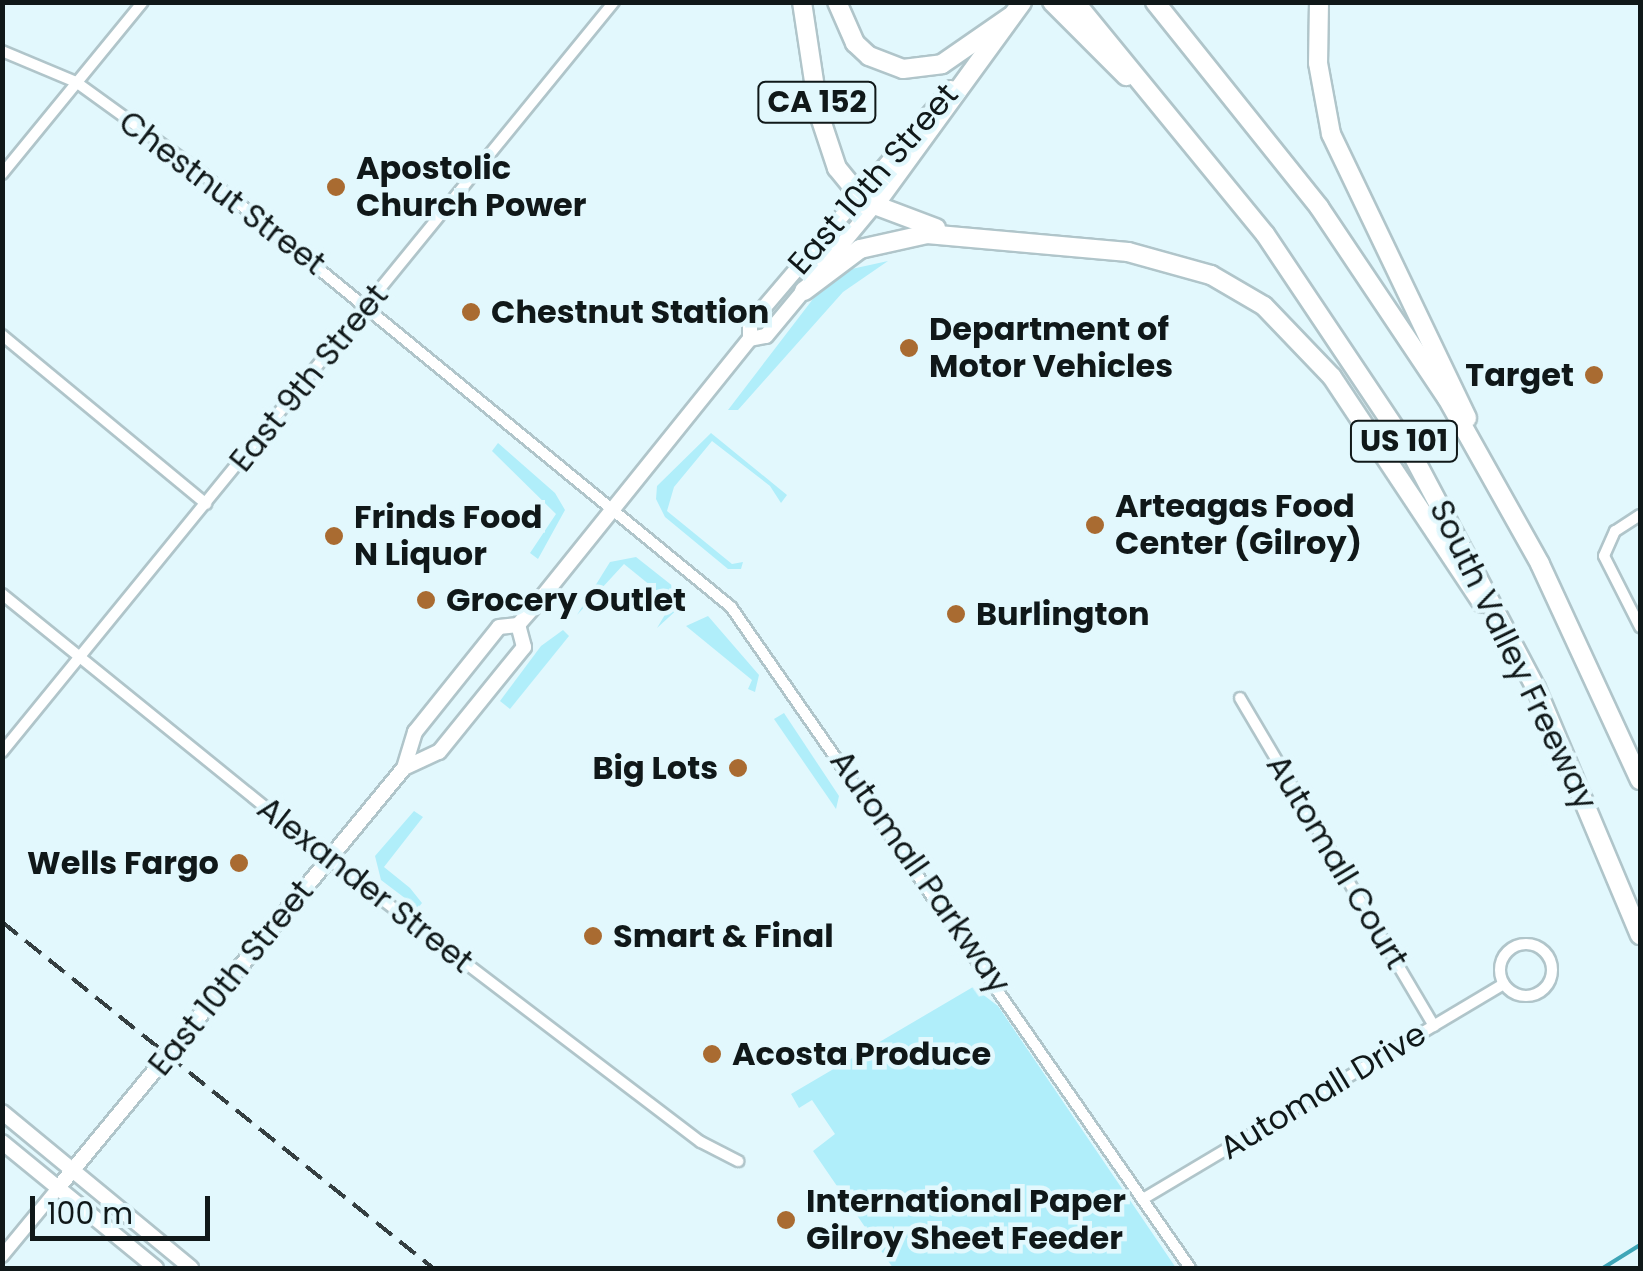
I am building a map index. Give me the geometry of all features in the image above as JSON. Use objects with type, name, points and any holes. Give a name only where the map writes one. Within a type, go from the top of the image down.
[{"type":"highway","name":"CA 152","points":[[802,2],[823,132],[855,193],[874,206]]},
{"type":"highway","points":[[838,2],[855,42],[869,56],[904,68],[942,64],[1016,10]]},
{"type":"highway","points":[[1052,2],[1233,191]]},
{"type":"highway","name":"South Valley Freeway","points":[[1075,2],[1233,191],[1393,424],[1536,688],[1640,935]]},
{"type":"highway","name":"South Valley Freeway","points":[[1154,2],[1319,207],[1476,447],[1540,564],[1640,780]]},
{"type":"highway","points":[[1319,2],[1318,63],[1331,134],[1459,392],[1476,447]]},
{"type":"highway","name":"CA 152","points":[[972,66],[1016,10]]},
{"type":"highway","name":"East 10th Street","points":[[874,206],[972,66]]},
{"type":"highway","points":[[874,206],[976,236],[1171,261],[1264,306],[1320,363],[1368,427],[1536,688]]},
{"type":"highway","points":[[804,291],[839,260],[882,240],[976,236]]},
{"type":"main road","name":"East 10th Street","points":[[58,1188],[404,768],[416,732],[499,626],[518,625],[750,339],[750,324],[855,193],[972,66]]},
{"type":"main road","name":"East 10th Street","points":[[750,339],[766,336],[874,206]]},
{"type":"main road","name":"East 10th Street","points":[[404,768],[439,752],[452,737],[524,646],[518,625]]},
{"type":"main road","points":[[2,1112],[191,1268]]},
{"type":"main road","points":[[2,1142],[156,1268]]},
{"type":"street","points":[[2,174],[143,2]]},
{"type":"street","name":"East 9th Street","points":[[2,752],[614,2]]},
{"type":"street","name":"Chestnut Street","points":[[2,51],[76,82],[368,306],[613,509]]},
{"type":"street","points":[[2,336],[206,504]]},
{"type":"street","name":"Automall Parkway","points":[[613,509],[755,634],[1190,1268]]},
{"type":"street","points":[[1640,515],[1608,539],[1606,564],[1640,627]]},
{"type":"street","name":"Alexander Street","points":[[2,594],[329,859],[701,1142],[738,1161]]},
{"type":"street","name":"Automall Court","points":[[1240,698],[1434,1026]]},
{"type":"street","points":[[1534,945],[1548,956],[1551,978],[1540,993],[1519,996],[1504,984],[1501,964],[1513,948],[1534,945]]},
{"type":"street","name":"Automall Drive","points":[[1143,1199],[1504,984]]},
{"type":"street","points":[[2,1256],[58,1188]]},
{"type":"shaded area","points":[[888,261],[843,292],[738,410],[728,410],[816,295],[847,270]]},
{"type":"shaded area","points":[[711,433],[787,495],[781,503],[770,486],[712,441],[674,487],[667,511],[732,564],[743,562],[741,569],[728,569],[665,517],[656,499],[657,486]]},
{"type":"shaded area","points":[[498,443],[555,493],[565,510],[538,559],[530,553],[556,514],[492,451]]},
{"type":"shaded area","points":[[636,557],[679,591],[680,607],[657,628],[672,603],[624,564],[577,615],[610,562]]},
{"type":"shaded area","points":[[708,616],[759,675],[755,692],[748,689],[752,680],[686,626]]},
{"type":"shaded area","points":[[563,630],[569,636],[510,709],[500,701],[541,646]]},
{"type":"shaded area","points":[[784,713],[839,796],[836,809],[774,719]]},
{"type":"shaded area","points":[[414,811],[423,817],[384,867],[410,888],[422,903],[418,908],[381,880],[375,856]]},
{"type":"shaded area","points":[[973,987],[998,1006],[1176,1268],[893,1268],[813,1151],[835,1134],[812,1100],[799,1108],[791,1094]]},
{"type":"waterway","points":[[1603,1268],[1640,1245]]},
{"type":"railway","points":[[2,922],[433,1268]]},
{"type":"place","name":"Apostolic Church Power","points":[[336,187]]},
{"type":"place","name":"Chestnut Station","points":[[471,312]]},
{"type":"place","name":"Department of Motor Vehicles","points":[[909,348]]},
{"type":"place","name":"Target","points":[[1594,375]]},
{"type":"place","name":"Arteagas Food Center (Gilroy)","points":[[1095,525]]},
{"type":"place","name":"Frinds Food N Liquor","points":[[334,536]]},
{"type":"place","name":"Grocery Outlet","points":[[426,600]]},
{"type":"place","name":"Burlington","points":[[956,614]]},
{"type":"place","name":"Big Lots","points":[[738,768]]},
{"type":"place","name":"Wells Fargo","points":[[239,863]]},
{"type":"place","name":"Smart & Final","points":[[593,936]]},
{"type":"place","name":"Acosta Produce","points":[[712,1054]]},
{"type":"place","name":"International Paper Gilroy Sheet Feeder","points":[[786,1220]]}]
